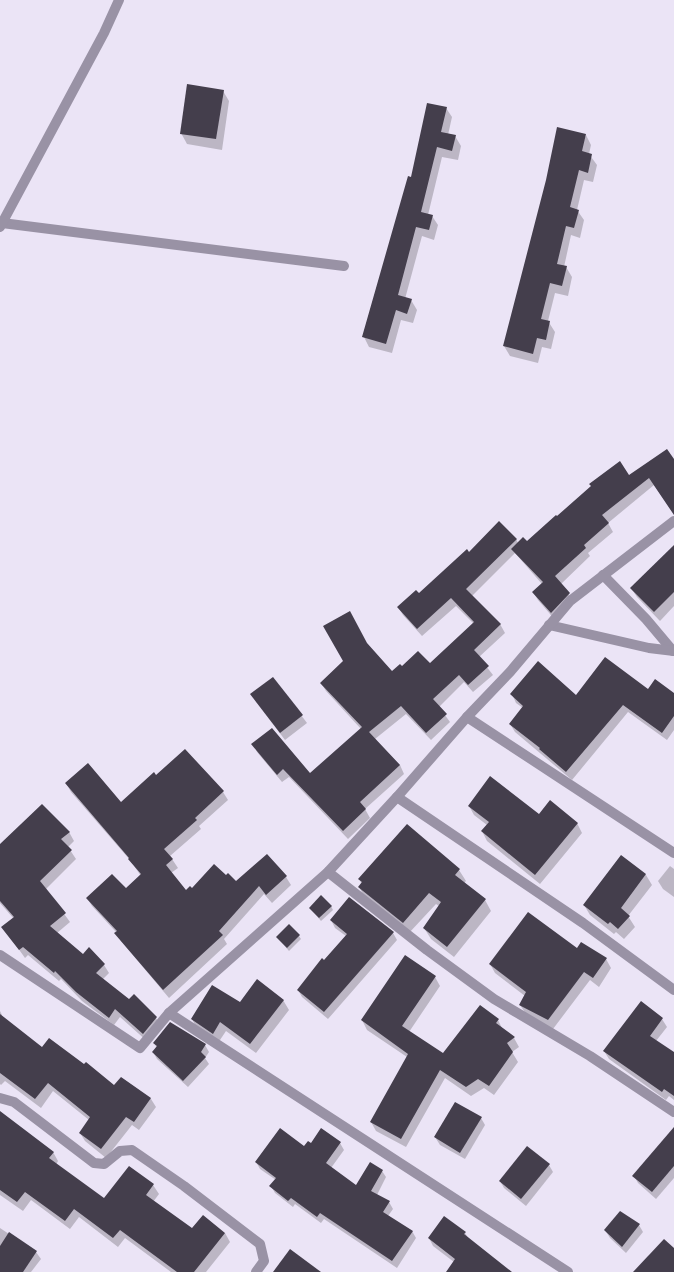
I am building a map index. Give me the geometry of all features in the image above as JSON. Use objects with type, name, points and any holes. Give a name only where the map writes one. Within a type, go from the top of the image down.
[{"type":"street","points":[[119,0],[104,33],[1,225],[344,266]]},
{"type":"street","points":[[0,955],[140,1048],[169,1013],[328,872],[397,797],[467,717],[510,672],[570,601],[674,521]]},
{"type":"street","points":[[603,575],[646,619],[673,651]]},
{"type":"street","points":[[549,625],[649,648],[673,651]]},
{"type":"street","points":[[467,717],[674,853]]},
{"type":"street","points":[[397,797],[583,923],[674,990]]},
{"type":"street","points":[[328,872],[427,950],[494,999],[590,1056],[674,1112]]},
{"type":"street","points":[[169,1013],[568,1272]]},
{"type":"street","points":[[0,1098],[14,1102],[94,1163],[104,1164],[120,1151],[132,1150],[184,1186],[260,1244],[264,1261],[256,1272]]},
{"type":"building","points":[[187,84],[224,90],[216,139],[180,134]]},
{"type":"building","points":[[427,103],[447,107],[441,132],[456,135],[452,151],[437,147],[421,212],[433,215],[429,230],[416,227],[398,295],[412,299],[407,314],[396,310],[386,344],[362,337],[408,176],[411,177]]},
{"type":"building","points":[[557,127],[586,134],[582,151],[592,154],[588,173],[579,170],[570,207],[579,210],[574,228],[566,226],[557,264],[567,266],[562,286],[550,283],[541,319],[550,321],[546,340],[537,338],[533,354],[503,346],[546,180]]},
{"type":"building","points":[[667,449],[674,459],[674,515],[649,478],[602,515],[609,523],[584,545],[586,548],[555,576],[570,593],[551,613],[532,592],[543,582],[511,549],[523,537],[527,541],[591,486],[589,484],[620,461],[629,475]]},
{"type":"building","points":[[499,521],[517,539],[466,589],[501,624],[474,650],[489,666],[468,685],[459,675],[433,699],[447,714],[426,733],[401,706],[369,732],[400,765],[360,802],[366,809],[343,831],[283,769],[277,775],[251,744],[272,728],[310,773],[362,727],[320,683],[343,661],[323,626],[350,611],[367,643],[392,671],[400,664],[402,666],[418,651],[430,663],[474,622],[451,598],[417,629],[397,607],[416,590],[419,593],[467,549],[469,552]]},
{"type":"building","points":[[674,545],[674,592],[654,612],[630,588]]},
{"type":"building","points":[[605,657],[648,689],[655,679],[674,693],[674,716],[662,733],[623,705],[566,772],[539,749],[540,748],[509,724],[523,706],[510,694],[538,661],[576,695]]},
{"type":"building","points":[[273,677],[303,715],[280,733],[250,694]]},
{"type":"building","points":[[185,749],[224,791],[195,818],[197,820],[164,849],[173,859],[166,865],[186,890],[190,886],[192,888],[214,864],[226,875],[228,873],[236,881],[267,854],[287,876],[266,895],[259,886],[219,931],[223,935],[163,990],[114,933],[117,931],[86,898],[112,874],[126,888],[141,874],[65,783],[88,763],[121,802],[154,772],[156,775]]},
{"type":"building","points":[[490,776],[539,814],[550,800],[578,823],[535,875],[481,831],[489,822],[468,806]]},
{"type":"building","points":[[42,804],[70,832],[61,839],[72,850],[40,881],[66,913],[50,926],[83,954],[89,947],[105,964],[96,973],[129,999],[134,994],[157,1017],[143,1034],[115,1009],[109,1018],[76,992],[55,971],[54,973],[23,947],[19,950],[1,927],[14,917],[0,901],[0,844]]},
{"type":"building","points":[[407,824],[460,869],[455,875],[486,899],[447,947],[423,928],[441,902],[429,893],[403,923],[358,887],[362,882],[358,879]]},
{"type":"building","points":[[621,855],[646,874],[621,908],[630,916],[618,929],[610,922],[608,924],[583,905]]},
{"type":"building","points":[[321,895],[332,906],[319,918],[309,908]]},
{"type":"building","points":[[349,897],[394,932],[324,1012],[297,990],[322,958],[324,960],[347,934],[330,920]]},
{"type":"building","points":[[528,912],[577,948],[581,942],[607,958],[593,978],[584,972],[548,1020],[519,1005],[526,992],[489,964]]},
{"type":"building","points":[[289,924],[300,935],[287,948],[276,937]]},
{"type":"building","points":[[405,955],[436,976],[402,1026],[443,1053],[480,1005],[499,1019],[496,1023],[515,1037],[507,1043],[513,1052],[489,1086],[478,1079],[466,1087],[440,1070],[401,1139],[370,1122],[408,1054],[361,1020]]},
{"type":"building","points":[[257,979],[284,1000],[250,1044],[220,1022],[213,1034],[191,1019],[212,985],[240,1002]]},
{"type":"building","points":[[641,1001],[663,1018],[650,1036],[674,1052],[674,1096],[664,1089],[662,1092],[603,1051]]},
{"type":"building","points":[[0,1014],[42,1047],[49,1038],[84,1064],[86,1062],[114,1085],[121,1077],[151,1098],[134,1122],[126,1117],[101,1149],[79,1133],[90,1117],[48,1083],[35,1099],[0,1073]]},
{"type":"building","points":[[170,1022],[206,1044],[201,1052],[206,1057],[183,1081],[152,1052],[157,1046],[153,1043]]},
{"type":"building","points":[[455,1102],[482,1117],[460,1153],[434,1137]]},
{"type":"building","points":[[0,1111],[54,1152],[49,1158],[104,1198],[129,1166],[154,1184],[146,1195],[192,1228],[203,1215],[225,1233],[194,1272],[177,1272],[120,1230],[113,1238],[74,1209],[65,1221],[25,1192],[17,1202],[0,1190]]},
{"type":"building","points":[[674,1127],[674,1166],[652,1192],[632,1176]]},
{"type":"building","points":[[280,1128],[304,1146],[308,1141],[311,1143],[321,1128],[341,1142],[326,1163],[356,1185],[370,1162],[383,1170],[371,1191],[390,1201],[383,1212],[413,1231],[392,1261],[320,1213],[317,1217],[291,1198],[288,1201],[269,1186],[276,1178],[255,1162]]},
{"type":"building","points":[[527,1146],[550,1164],[521,1199],[499,1181]]},
{"type":"building","points":[[620,1211],[640,1224],[622,1247],[604,1230]]},
{"type":"building","points":[[444,1216],[466,1232],[464,1234],[512,1272],[446,1272],[455,1259],[428,1238]]},
{"type":"building","points":[[9,1232],[37,1251],[23,1272],[0,1272],[0,1246]]},
{"type":"building","points":[[664,1239],[674,1248],[674,1272],[633,1272]]},
{"type":"building","points":[[290,1249],[321,1272],[273,1272]]}]
